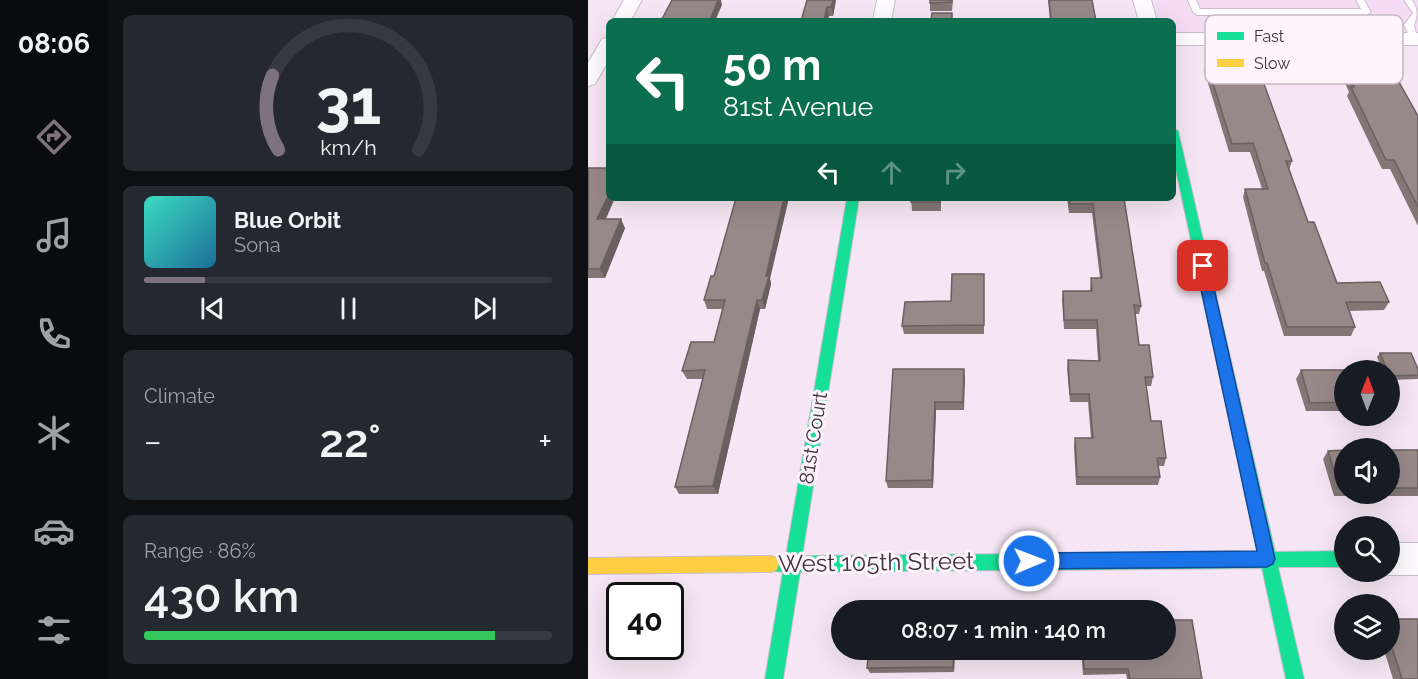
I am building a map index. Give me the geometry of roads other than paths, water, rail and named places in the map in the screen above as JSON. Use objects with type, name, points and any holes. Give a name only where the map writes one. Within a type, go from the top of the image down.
[{"type":"street","points":[[623,18],[633,0]]},
{"type":"street","points":[[883,18],[886,0]]},
{"type":"street","points":[[1142,0],[1147,18]]},
{"type":"street","points":[[1176,39],[1205,39]]},
{"type":"street","points":[[588,80],[606,48]]},
{"type":"street","points":[[1176,144],[1295,679]]},
{"type":"street","name":"81st Court","points":[[774,679],[852,201]]},
{"type":"street","points":[[1400,558],[1418,558]]},
{"type":"street","name":"West 105th Street","points":[[588,566],[1334,559]]},
{"type":"lane","points":[[1192,0],[1197,12],[1367,12],[1360,0]]},
{"type":"lane","points":[[1247,0],[1252,12]]},
{"type":"lane","points":[[1307,0],[1313,12]]},
{"type":"lane","points":[[1408,0],[1417,13],[1409,25],[1417,40]]}]
